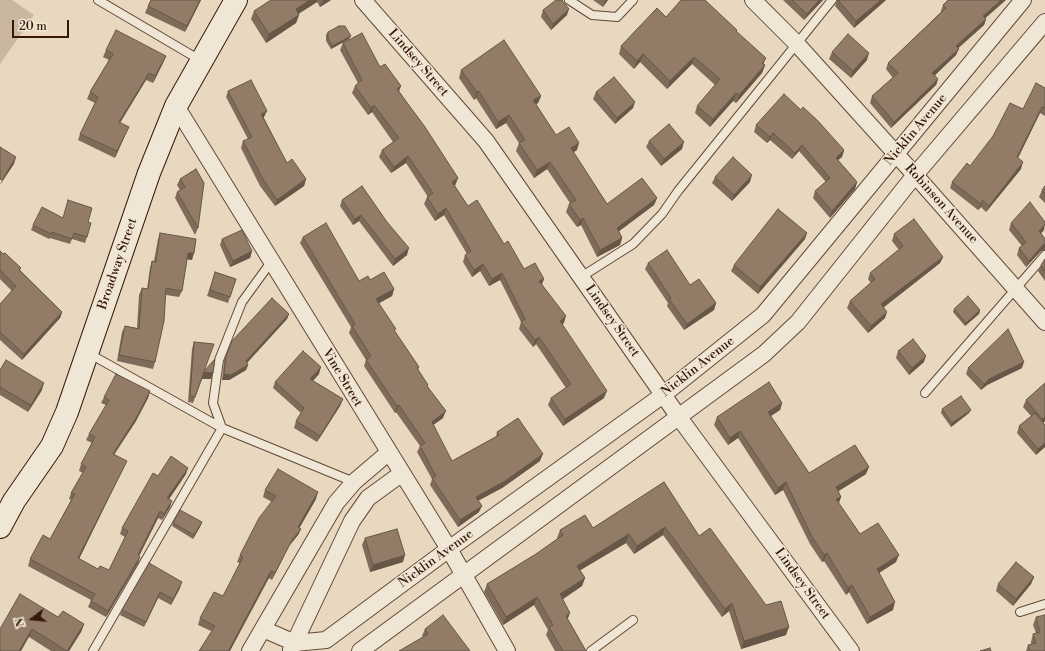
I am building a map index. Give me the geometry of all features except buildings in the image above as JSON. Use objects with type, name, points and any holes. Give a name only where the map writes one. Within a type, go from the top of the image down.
[{"type":"main road","name":"Broadway Street","points":[[0,526],[14,501],[52,446],[67,412],[149,173],[176,106],[236,0]]},
{"type":"street","name":"Lindsey Street","points":[[363,0],[486,142],[678,416],[851,651]]},
{"type":"street","name":"Robinson Avenue","points":[[753,0],[796,44],[896,154],[1045,322]]},
{"type":"street","name":"Nicklin Avenue","points":[[293,647],[326,640],[449,549],[663,395],[763,315],[1023,0]]},
{"type":"street","name":"Nicklin Avenue","points":[[360,651],[764,354],[798,322],[915,175],[1045,22]]},
{"type":"street","name":"Vine Street","points":[[176,106],[388,453],[449,549],[508,651]]},
{"type":"street","points":[[250,651],[336,503],[354,482],[388,453]]},
{"type":"street","points":[[263,628],[293,647],[352,521],[368,498],[401,474]]},
{"type":"lane","points":[[98,0],[202,61]]},
{"type":"lane","points":[[569,0],[592,15],[617,17],[633,0]]},
{"type":"lane","points":[[581,277],[634,244],[662,214],[678,191],[832,0]]},
{"type":"lane","points":[[925,394],[1045,255]]},
{"type":"lane","points":[[93,651],[222,428],[213,403],[219,360],[242,302],[271,262]]},
{"type":"lane","points":[[88,353],[222,428],[354,482]]},
{"type":"lane","points":[[1020,612],[1045,604]]},
{"type":"lane","points":[[591,651],[633,620]]},
{"type":"shaded area","points":[[0,0],[12,0],[34,15],[0,64]]}]
